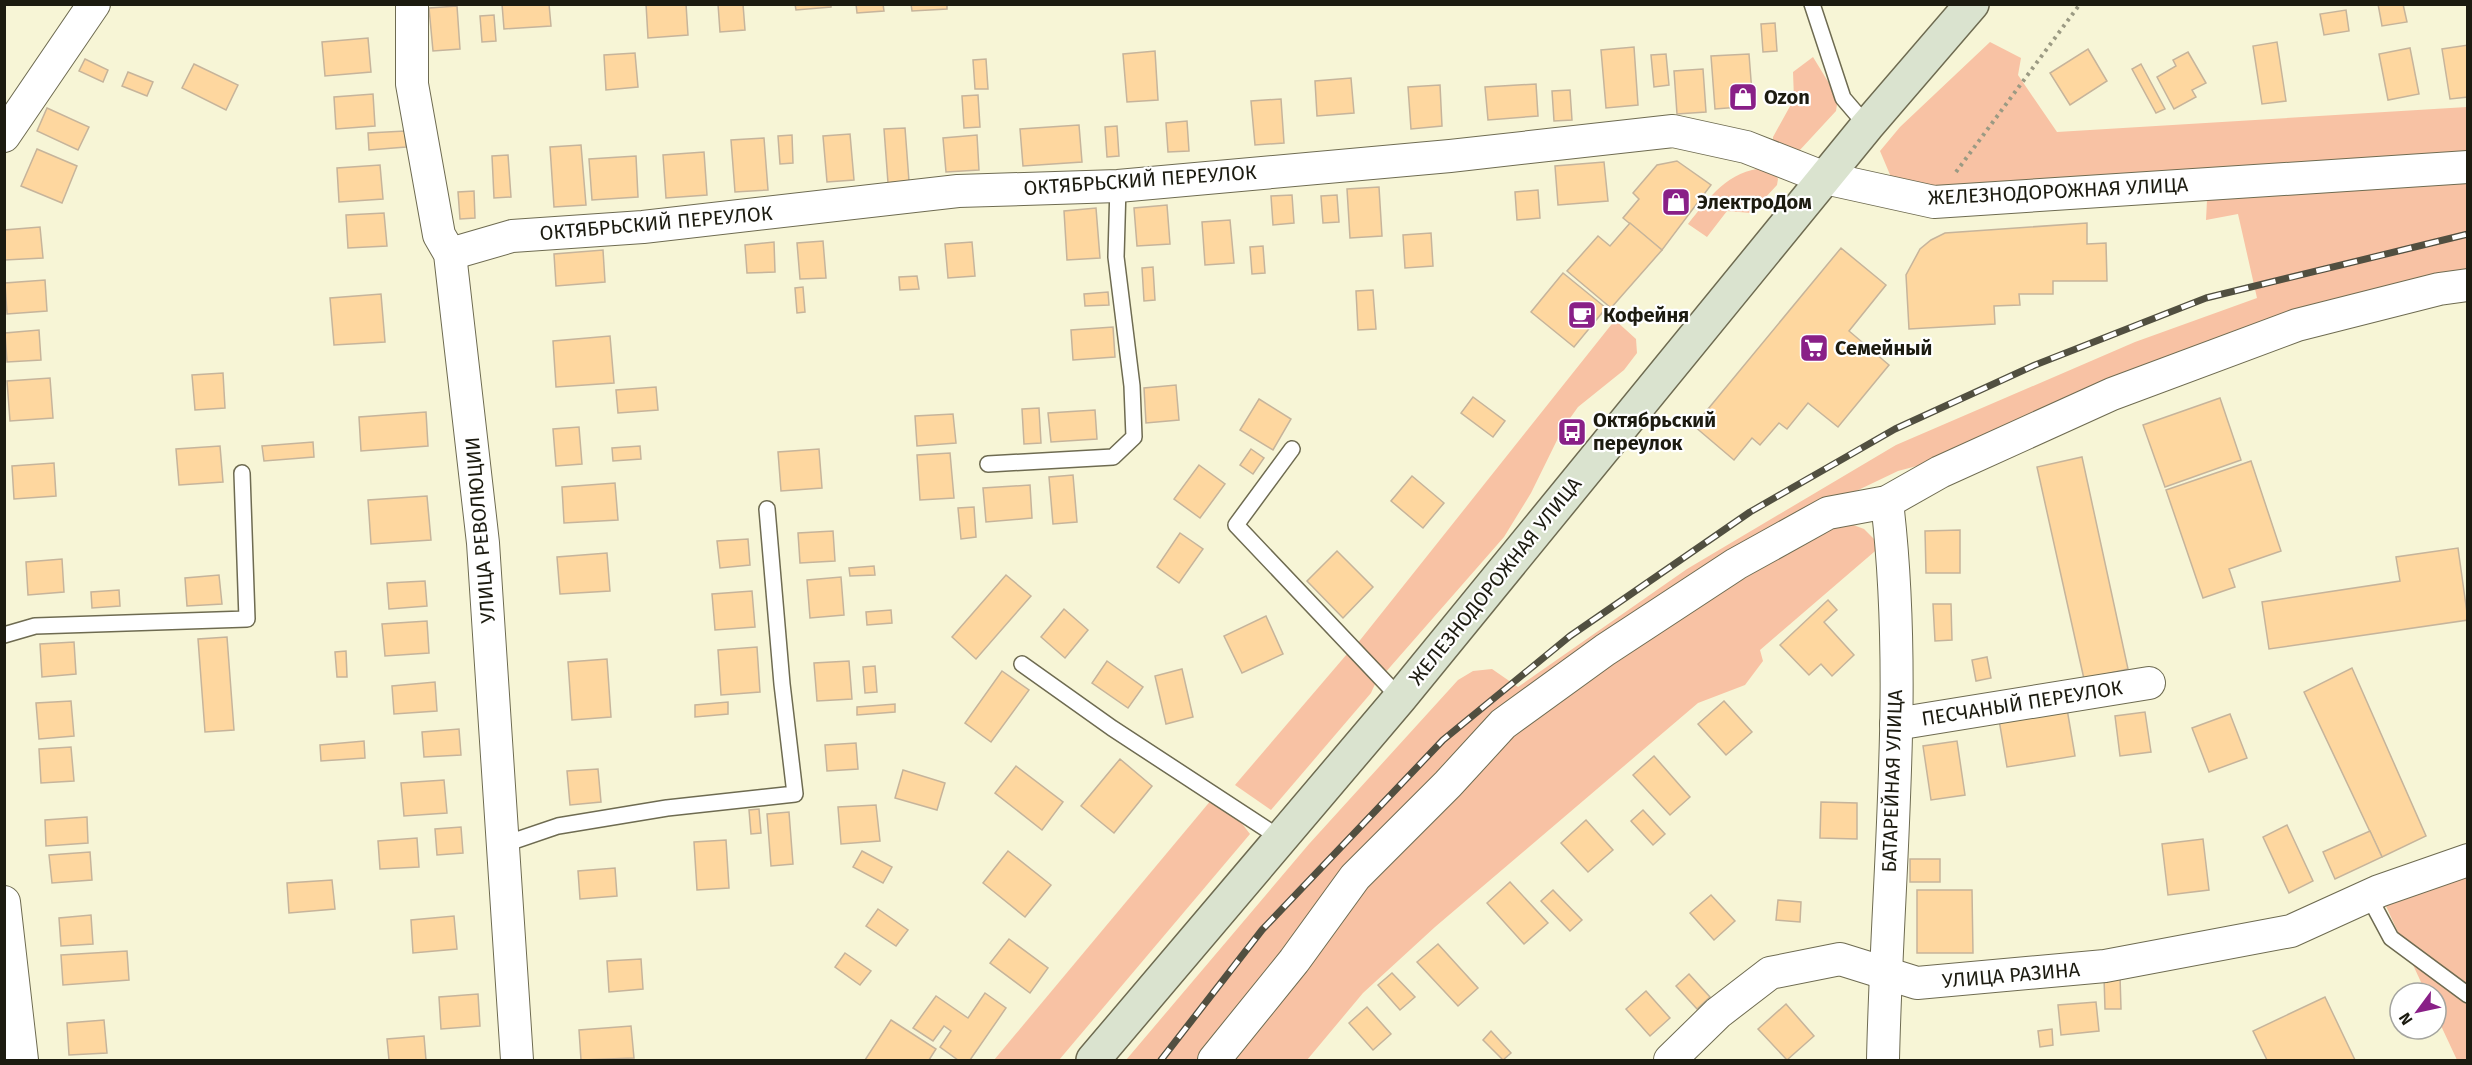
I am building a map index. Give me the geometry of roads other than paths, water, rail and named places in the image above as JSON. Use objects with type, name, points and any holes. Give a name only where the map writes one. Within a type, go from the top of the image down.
[{"type":"main road","points":[[1825,178],[1972,4]]},
{"type":"main road","name":"ЖЕЛЕЗНОДОРОЖНАЯ УЛИЦА","points":[[1093,1060],[1400,698],[1825,178]]},
{"type":"street","points":[[4,136],[94,4]]},
{"type":"street","name":"УЛИЦА РЕВОЛЮЦИИ","points":[[412,4],[412,84],[439,235],[450,254],[483,543],[517,1060]]},
{"type":"street","name":"ОКТЯБРЬСКИЙ ПЕРЕУЛОК","points":[[450,254],[512,236],[643,227],[958,191],[1118,186],[1450,156],[1673,131],[1746,147],[1825,178]]},
{"type":"street","name":"ЖЕЛЕЗНОДОРОЖНАЯ УЛИЦА","points":[[1825,178],[1934,202],[2468,167]]},
{"type":"street","points":[[1214,1060],[1294,961],[1355,877],[1448,784],[1503,724],[1605,650],[1736,564],[1828,513],[1887,502],[1940,472],[2112,394],[2297,324],[2468,285]]},
{"type":"street","name":"БАТАРЕЙНАЯ УЛИЦА","points":[[1883,1060],[1896,724],[1891,537],[1887,502]]},
{"type":"street","name":"ПЕСЧАНЫЙ ПЕРЕУЛОК","points":[[1896,724],[2149,683]]},
{"type":"street","name":"УЛИЦА РАЗИНА","points":[[1670,1060],[1718,1013],[1770,973],[1840,959],[1917,983],[2105,966],[2291,931],[2373,893],[2468,860]]},
{"type":"street","points":[[4,902],[22,1060]]},
{"type":"lane","points":[[1812,4],[1843,98],[1867,126]]},
{"type":"lane","points":[[988,464],[1113,457],[1134,437],[1132,386],[1116,257],[1118,186]]},
{"type":"lane","points":[[1292,449],[1236,525],[1400,698]]},
{"type":"lane","points":[[4,635],[35,626],[247,619],[242,472]]},
{"type":"lane","points":[[502,845],[569,824],[667,808],[795,794],[782,684],[767,508]]},
{"type":"lane","points":[[1022,664],[1112,728],[1280,838]]},
{"type":"lane","points":[[2373,893],[2391,938],[2468,995]]},
{"type":"railway","points":[[1161,1060],[1262,930],[1443,740],[1570,636],[1750,512],[1895,429],[2035,365],[2206,298],[2468,234]]},
{"type":"place","name":"Ozon","points":[[1743,97]]},
{"type":"place","name":"ЭлектроДом","points":[[1676,202]]},
{"type":"place","name":"Кофейня","points":[[1582,315]]},
{"type":"place","name":"Семейный","points":[[1814,348]]},
{"type":"place","name":"Октябрьский переулок","points":[[1572,432]]}]
